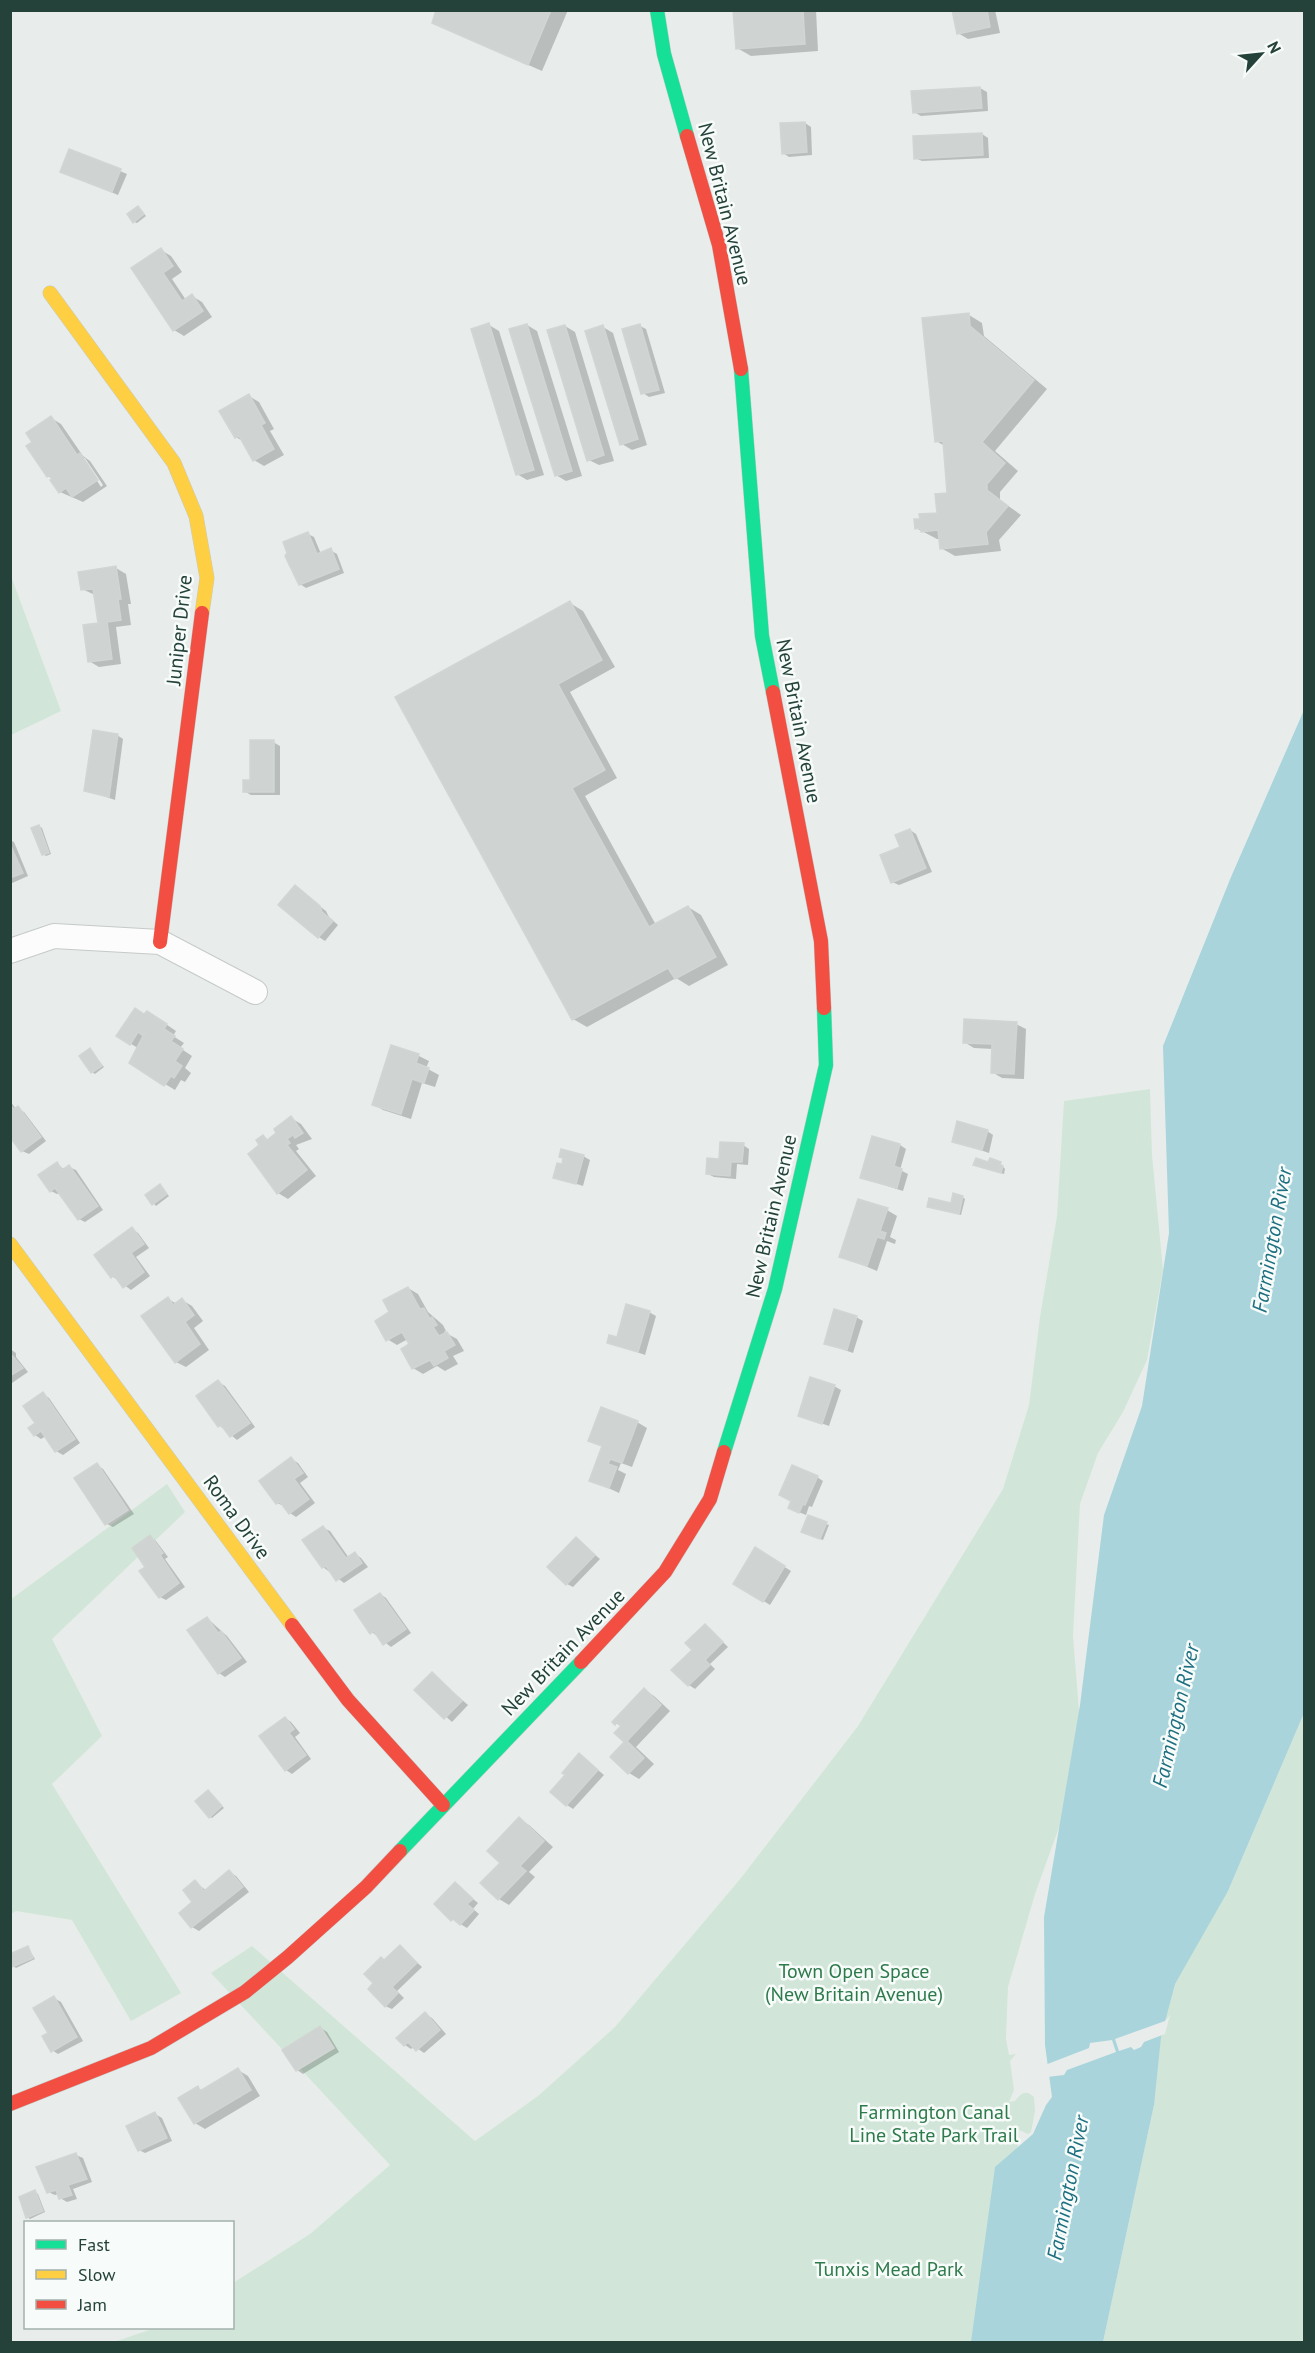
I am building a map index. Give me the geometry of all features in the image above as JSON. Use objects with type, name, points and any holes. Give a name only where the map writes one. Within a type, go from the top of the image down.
[{"type":"street","name":"New Britain Avenue","points":[[10,2104],[151,2048],[245,1992],[366,1887],[665,1572],[710,1499],[775,1289],[826,1065],[821,941],[762,636],[741,369],[719,245],[664,54],[657,10]]},
{"type":"street","name":"Juniper Drive","points":[[50,293],[174,463],[196,516],[207,578],[160,942]]},
{"type":"street","points":[[10,951],[54,936],[160,942],[255,992]]},
{"type":"street","name":"Roma Drive","points":[[10,1244],[348,1700],[443,1805]]},
{"type":"green space","points":[[11,576],[61,711],[10,735]]},
{"type":"green space","name":"Town Open Space (New Britain Avenue)","points":[[1150,1089],[1152,1155],[1163,1270],[1147,1360],[1123,1412],[1098,1453],[1080,1504],[1073,1636],[1083,1761],[1035,1894],[1008,1987],[1006,2039],[1009,2055],[1016,2054],[1010,2061],[1014,2090],[1009,2102],[1028,2093],[1034,2097],[1035,2111],[1031,2132],[1028,2134],[1019,2130],[1016,2169],[972,2342],[114,2342],[152,2329],[234,2329],[234,2282],[310,2234],[390,2165],[211,1973],[252,1946],[475,2141],[538,2096],[615,2027],[741,1878],[858,1726],[1003,1489],[1029,1405],[1040,1317],[1057,1216],[1064,1101]]},
{"type":"green space","points":[[167,1484],[185,1512],[52,1639],[102,1736],[52,1784],[181,1993],[131,2021],[72,1920],[16,1911],[11,1914],[10,1600]]},
{"type":"green space","points":[[1304,1713],[1304,2342],[1103,2342],[1154,2105],[1137,2021],[1228,1891]]},
{"type":"water","name":"Farmington River","points":[[1304,710],[1304,1713],[1228,1891],[1175,1984],[1161,2037],[1154,2105],[1103,2342],[971,2342],[995,2167],[1033,2134],[1052,2097],[1045,2045],[1044,1917],[1080,1705],[1104,1515],[1142,1406],[1169,1233],[1163,1046],[1231,877]]},
{"type":"pier","points":[[1170,2015],[1165,2034],[1144,2042],[1141,2047],[1134,2050],[1131,2047],[1119,2051],[1115,2039],[1165,2021]]},
{"type":"pier","points":[[1112,2040],[1116,2052],[1067,2070],[1064,2075],[1047,2077],[1045,2065],[1089,2048],[1090,2043]]},
{"type":"building","points":[[436,10],[551,10],[528,65],[432,23]]},
{"type":"building","points":[[733,10],[803,10],[805,44],[736,49]]},
{"type":"building","points":[[952,10],[987,10],[990,27],[957,34]]},
{"type":"building","points":[[980,87],[982,108],[913,113],[911,91]]},
{"type":"building","points":[[805,122],[807,152],[782,154],[780,123]]},
{"type":"building","points":[[982,133],[983,155],[914,159],[913,136]]},
{"type":"building","points":[[69,149],[121,169],[112,192],[60,172]]},
{"type":"building","points":[[138,206],[144,214],[133,223],[127,214]]},
{"type":"building","points":[[161,248],[173,266],[163,273],[182,301],[192,294],[203,311],[173,331],[131,268]]},
{"type":"building","points":[[969,313],[970,326],[1034,380],[982,442],[1005,463],[987,484],[987,490],[1008,506],[986,532],[988,544],[940,549],[938,530],[921,532],[921,528],[915,529],[914,519],[920,519],[919,514],[937,513],[935,494],[947,493],[943,441],[935,442],[922,318]]},
{"type":"building","points":[[489,323],[534,470],[516,475],[471,329]]},
{"type":"building","points":[[527,324],[572,471],[555,476],[509,329]]},
{"type":"building","points":[[640,324],[659,390],[641,394],[622,329]]},
{"type":"building","points":[[565,325],[604,455],[587,461],[547,330]]},
{"type":"building","points":[[603,325],[638,439],[620,445],[585,331]]},
{"type":"building","points":[[249,394],[265,423],[261,425],[274,449],[253,461],[239,436],[235,438],[219,411]]},
{"type":"building","points":[[51,416],[77,455],[80,453],[98,480],[72,497],[66,488],[59,493],[50,480],[52,479],[50,475],[47,477],[26,446],[32,442],[26,433]]},
{"type":"building","points":[[308,532],[317,554],[331,548],[339,569],[299,585],[285,556],[287,553],[283,542]]},
{"type":"building","points":[[116,566],[121,599],[118,599],[121,620],[107,622],[112,659],[88,662],[83,625],[98,623],[93,589],[81,590],[78,572]]},
{"type":"building","points":[[570,601],[602,660],[558,684],[605,770],[572,788],[649,927],[688,906],[716,957],[675,979],[668,968],[572,1020],[395,697]]},
{"type":"building","points":[[93,730],[118,734],[109,797],[84,791]]},
{"type":"building","points":[[250,740],[274,740],[274,792],[243,792],[243,780],[250,780]]},
{"type":"building","points":[[39,825],[49,853],[42,855],[31,828]]},
{"type":"building","points":[[910,829],[926,868],[891,883],[880,855],[900,847],[895,835]]},
{"type":"building","points":[[10,844],[23,873],[10,878]]},
{"type":"building","points":[[295,885],[320,906],[322,912],[333,921],[318,938],[278,905]]},
{"type":"building","points":[[135,1008],[144,1014],[147,1011],[167,1024],[164,1029],[175,1036],[171,1041],[183,1049],[175,1061],[182,1066],[174,1078],[171,1076],[164,1086],[129,1063],[145,1032],[142,1035],[138,1032],[130,1045],[116,1036]]},
{"type":"building","points":[[964,1019],[1017,1022],[1014,1074],[991,1073],[992,1044],[963,1043]]},
{"type":"building","points":[[391,1045],[419,1054],[416,1063],[429,1068],[424,1083],[412,1079],[401,1114],[372,1105]]},
{"type":"building","points":[[90,1048],[102,1066],[91,1073],[79,1056]]},
{"type":"building","points":[[10,1105],[14,1109],[18,1106],[41,1137],[21,1152],[10,1137]]},
{"type":"building","points":[[291,1116],[303,1133],[295,1138],[293,1135],[287,1139],[290,1143],[287,1145],[307,1170],[277,1194],[248,1154],[259,1145],[256,1140],[263,1135],[267,1140],[276,1133],[274,1129]]},
{"type":"building","points":[[957,1121],[988,1130],[982,1150],[952,1142]]},
{"type":"building","points":[[872,1136],[900,1144],[894,1166],[902,1169],[897,1188],[860,1178]]},
{"type":"building","points":[[720,1142],[744,1143],[742,1162],[731,1162],[730,1176],[706,1174],[707,1158],[719,1159]]},
{"type":"building","points":[[561,1149],[584,1155],[576,1184],[553,1178],[557,1163],[562,1164],[563,1158],[559,1157]]},
{"type":"building","points":[[976,1158],[988,1162],[990,1158],[1001,1162],[1000,1165],[1003,1166],[1001,1173],[973,1165]]},
{"type":"building","points":[[57,1162],[62,1170],[69,1165],[98,1206],[78,1220],[55,1188],[50,1192],[38,1175]]},
{"type":"building","points":[[160,1184],[167,1194],[152,1205],[145,1195]]},
{"type":"building","points":[[953,1193],[963,1196],[959,1214],[927,1207],[929,1198],[951,1203]]},
{"type":"building","points":[[858,1199],[888,1208],[880,1231],[886,1233],[884,1239],[877,1237],[867,1266],[839,1257]]},
{"type":"building","points":[[132,1227],[144,1244],[131,1253],[144,1272],[123,1288],[114,1275],[111,1278],[94,1255]]},
{"type":"building","points":[[408,1287],[420,1309],[424,1308],[430,1319],[432,1317],[437,1325],[433,1327],[439,1336],[447,1332],[455,1345],[444,1351],[448,1358],[434,1366],[430,1360],[412,1369],[401,1349],[409,1344],[402,1332],[386,1341],[375,1321],[389,1312],[383,1300]]},
{"type":"building","points":[[168,1297],[173,1305],[182,1298],[194,1315],[185,1322],[200,1344],[175,1363],[141,1316]]},
{"type":"building","points":[[626,1304],[650,1311],[638,1352],[607,1343],[609,1335],[617,1337]]},
{"type":"building","points":[[834,1309],[857,1316],[847,1350],[824,1344]]},
{"type":"building","points":[[10,1353],[23,1368],[10,1376]]},
{"type":"building","points":[[810,1377],[835,1385],[822,1424],[798,1416]]},
{"type":"building","points":[[218,1380],[250,1423],[230,1437],[221,1425],[218,1427],[196,1396]]},
{"type":"building","points":[[43,1392],[75,1439],[55,1452],[41,1431],[34,1436],[28,1428],[35,1423],[23,1406]]},
{"type":"building","points":[[601,1407],[638,1421],[622,1463],[610,1459],[608,1464],[617,1467],[609,1488],[589,1481],[602,1446],[588,1441]]},
{"type":"building","points":[[291,1457],[303,1473],[294,1479],[309,1499],[289,1514],[280,1502],[276,1504],[259,1481]]},
{"type":"building","points":[[97,1463],[128,1510],[105,1525],[74,1478]]},
{"type":"building","points":[[792,1465],[818,1476],[799,1513],[788,1508],[791,1501],[779,1495]]},
{"type":"building","points":[[808,1515],[827,1522],[820,1539],[801,1532]]},
{"type":"building","points":[[323,1526],[346,1558],[355,1552],[362,1563],[336,1581],[326,1566],[322,1568],[302,1540]]},
{"type":"building","points":[[150,1535],[163,1553],[160,1555],[179,1583],[159,1598],[139,1571],[145,1567],[132,1548]]},
{"type":"building","points":[[576,1537],[595,1555],[566,1585],[547,1567]]},
{"type":"building","points":[[755,1547],[785,1566],[763,1602],[733,1584]]},
{"type":"building","points":[[380,1593],[406,1629],[383,1645],[374,1631],[370,1634],[354,1610]]},
{"type":"building","points":[[207,1617],[218,1633],[221,1631],[241,1658],[218,1674],[187,1630]]},
{"type":"building","points":[[705,1624],[723,1642],[705,1660],[710,1665],[688,1686],[671,1670],[692,1650],[685,1643]]},
{"type":"building","points":[[432,1672],[462,1701],[444,1719],[414,1690]]},
{"type":"building","points":[[644,1688],[661,1705],[627,1741],[644,1758],[628,1774],[610,1757],[624,1742],[614,1733],[621,1726],[617,1722],[615,1725],[612,1722]]},
{"type":"building","points":[[285,1717],[294,1729],[289,1733],[306,1755],[285,1771],[259,1736]]},
{"type":"building","points":[[579,1753],[598,1770],[566,1806],[550,1792],[565,1775],[562,1773]]},
{"type":"building","points":[[208,1790],[222,1806],[209,1818],[195,1801]]},
{"type":"building","points":[[519,1817],[544,1841],[520,1866],[526,1871],[498,1900],[480,1883],[500,1863],[487,1851]]},
{"type":"building","points":[[229,1870],[243,1887],[191,1928],[179,1913],[192,1902],[183,1890],[195,1880],[204,1891]]},
{"type":"building","points":[[455,1882],[473,1899],[467,1904],[474,1910],[460,1925],[453,1919],[451,1921],[434,1904]]},
{"type":"building","points":[[400,1945],[417,1963],[392,1987],[398,1993],[385,2007],[368,1989],[373,1983],[364,1974],[381,1957],[384,1960]]},
{"type":"building","points":[[28,1946],[33,1958],[12,1967],[10,1954]]},
{"type":"building","points":[[54,1996],[77,2037],[51,2052],[42,2036],[48,2033],[33,2008]]},
{"type":"building","points":[[425,2012],[440,2030],[416,2051],[408,2042],[404,2046],[396,2038]]},
{"type":"building","points":[[320,2026],[334,2048],[296,2071],[282,2050]]},
{"type":"building","points":[[238,2068],[251,2090],[194,2124],[178,2098],[198,2086],[200,2091]]},
{"type":"building","points":[[155,2112],[167,2138],[138,2151],[126,2126]]},
{"type":"building","points":[[76,2153],[87,2179],[68,2185],[72,2195],[59,2199],[56,2190],[47,2193],[36,2167]]},
{"type":"building","points":[[35,2190],[43,2211],[26,2218],[19,2197]]},
{"type":"traffic: fast","points":[[657,10],[664,54],[687,136]]},
{"type":"traffic: fast","points":[[741,369],[762,636],[773,692]]},
{"type":"traffic: fast","points":[[724,1452],[775,1289],[826,1065],[824,1008]]},
{"type":"traffic: fast","points":[[400,1851],[581,1662]]},
{"type":"traffic: slow","points":[[50,293],[174,463],[196,516],[207,578],[202,613]]},
{"type":"traffic: slow","points":[[10,1244],[292,1625]]},
{"type":"traffic: jam","points":[[687,136],[719,245],[741,369]]},
{"type":"traffic: jam","points":[[160,942],[202,613]]},
{"type":"traffic: jam","points":[[773,692],[821,941],[824,1008]]},
{"type":"traffic: jam","points":[[581,1662],[665,1572],[710,1499],[724,1452]]},
{"type":"traffic: jam","points":[[292,1625],[348,1700],[443,1805]]},
{"type":"traffic: jam","points":[[10,2104],[151,2048],[245,1992],[366,1887],[400,1851]]},
{"type":"park label","name":"Farmington Canal Line State Park Trail","points":[[934,2124]]},
{"type":"park label","name":"Tunxis Mead Park","points":[[889,2269]]}]
